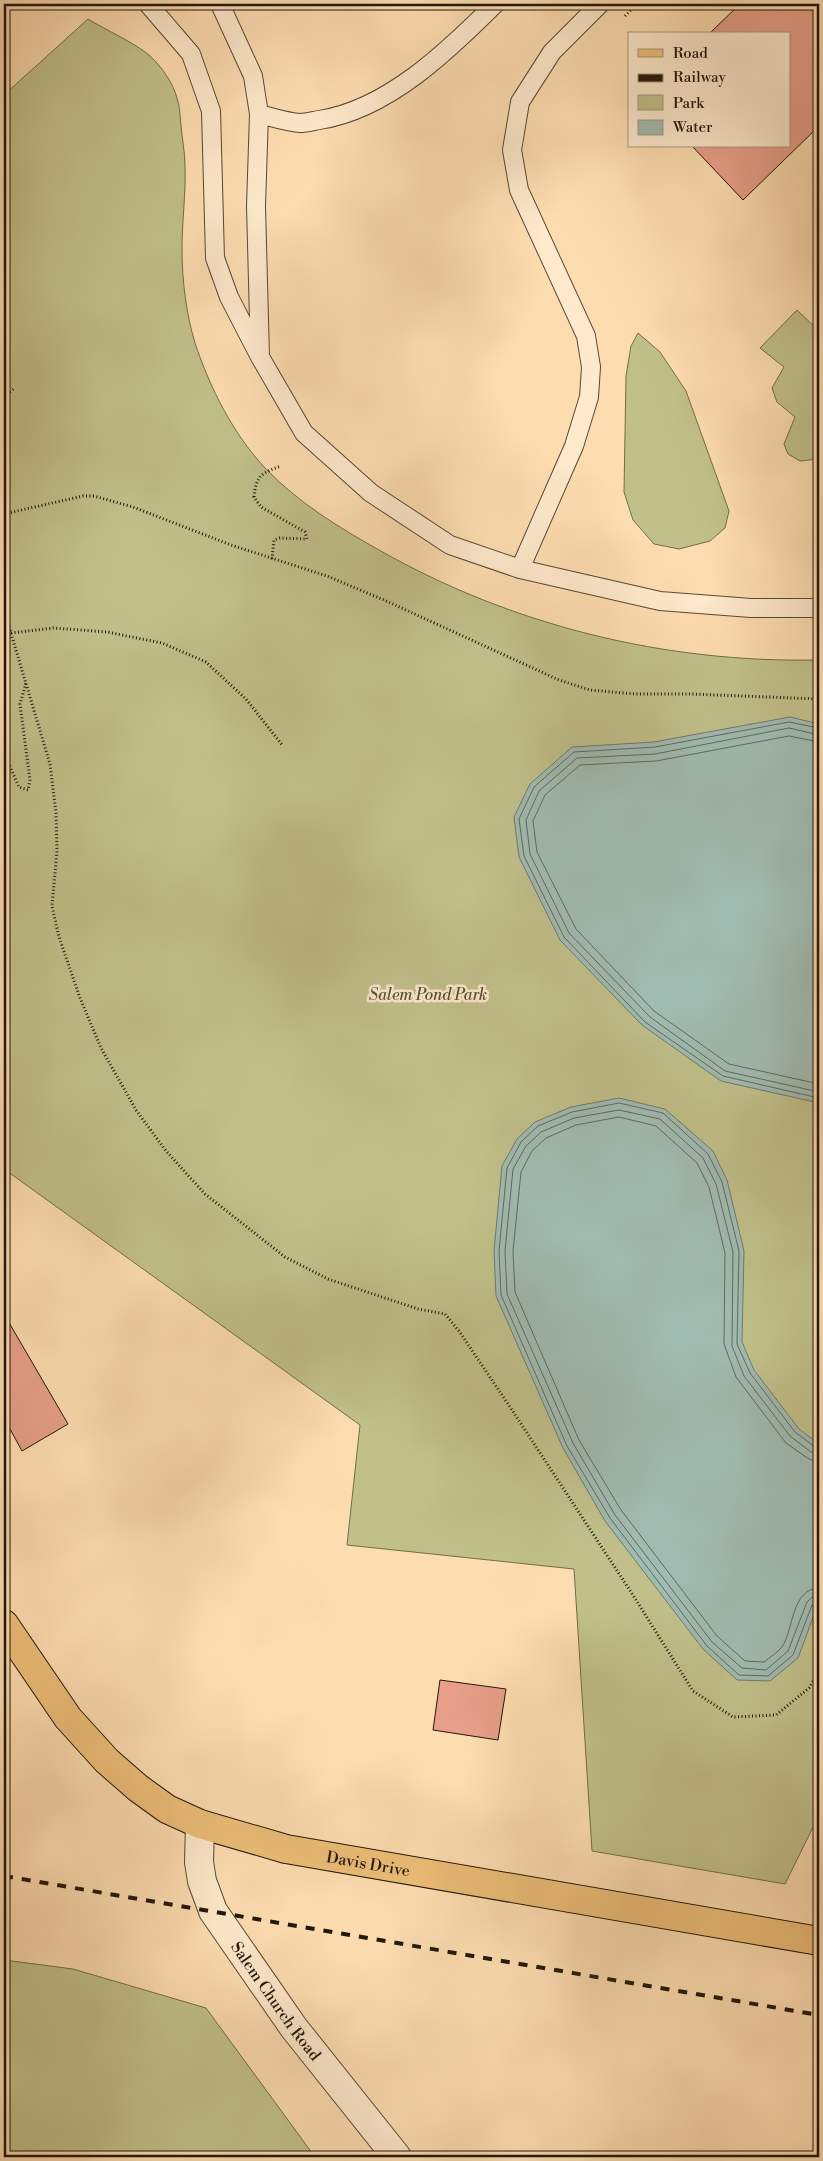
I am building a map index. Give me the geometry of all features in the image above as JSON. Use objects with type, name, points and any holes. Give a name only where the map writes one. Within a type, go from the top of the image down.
[{"type":"main road","name":"Davis Drive","points":[[4,1624],[68,1718],[107,1761],[166,1809],[200,1824],[286,1849],[819,1941]]},
{"type":"street","name":"Salem Church Road","points":[[200,1824],[199,1862],[202,1881],[213,1910],[294,2028],[396,2157]]},
{"type":"lane","points":[[148,4],[191,54],[210,111],[215,258],[229,297],[260,357],[304,433],[371,493],[450,546],[520,569],[660,601],[751,608],[819,608]]},
{"type":"lane","points":[[220,4],[253,76],[259,114],[256,206],[260,357]]},
{"type":"lane","points":[[259,114],[300,123],[329,118],[365,107],[411,78],[449,48],[495,4]]},
{"type":"lane","points":[[520,569],[574,446],[588,396],[591,368],[586,336],[519,190],[512,150],[520,102],[552,52],[600,4]]},
{"type":"path","points":[[624,17],[637,4]]},
{"type":"path","points":[[4,396],[15,388]]},
{"type":"path","points":[[272,559],[274,540],[280,538],[308,539],[305,532],[261,507],[254,497],[256,483],[263,473],[281,466]]},
{"type":"path","points":[[4,514],[83,496],[94,496],[132,507],[231,545],[327,576],[559,680],[590,690],[636,694],[691,694],[819,699]]},
{"type":"path","points":[[4,610],[50,764],[56,813],[57,851],[52,906],[59,936],[80,998],[101,1048],[136,1110],[166,1151],[205,1194],[285,1257],[328,1278],[418,1309],[445,1314],[459,1331],[517,1418],[631,1592],[693,1691],[733,1717],[776,1715],[809,1688],[819,1672]]},
{"type":"path","points":[[11,633],[53,628],[98,631],[162,644],[206,662],[246,699],[283,746]]},
{"type":"path","points":[[4,753],[19,787],[28,790],[30,780],[20,704],[26,683]]},
{"type":"green space","name":"Salem Pond Park","points":[[88,19],[144,51],[159,65],[173,87],[178,101],[185,160],[182,238],[183,273],[187,308],[195,343],[215,393],[233,426],[266,469],[292,493],[320,514],[349,532],[430,577],[483,600],[536,619],[591,635],[647,647],[704,655],[761,659],[819,660],[819,1815],[785,1884],[592,1851],[574,1569],[347,1545],[360,1425],[4,1169],[4,95]]},
{"type":"green space","points":[[797,310],[819,331],[819,459],[800,461],[788,454],[784,444],[795,417],[777,402],[772,388],[784,367],[760,348]]},
{"type":"green space","points":[[638,333],[660,352],[686,391],[729,511],[725,528],[710,541],[679,549],[654,544],[633,520],[624,492],[626,376],[631,346]]},
{"type":"green space","points":[[4,1960],[73,1969],[206,2008],[315,2157],[4,2157]]},
{"type":"water","points":[[790,717],[819,724],[819,1103],[721,1081],[642,1025],[560,940],[519,857],[514,817],[530,784],[572,747],[654,742]]},
{"type":"water","points":[[619,1098],[665,1109],[713,1151],[727,1180],[744,1251],[742,1342],[754,1370],[799,1429],[819,1444],[819,1601],[798,1658],[770,1681],[737,1680],[703,1649],[605,1521],[563,1448],[496,1296],[494,1251],[502,1166],[517,1139],[535,1122],[571,1107]]},
{"type":"building","points":[[740,4],[819,4],[819,126],[743,200],[694,148],[790,148],[790,32],[711,32]]},
{"type":"building","points":[[4,1314],[68,1424],[22,1451],[4,1418]]},
{"type":"building","points":[[440,1680],[506,1689],[498,1740],[433,1730]]},
{"type":"railway","points":[[4,1876],[819,2015]]}]
